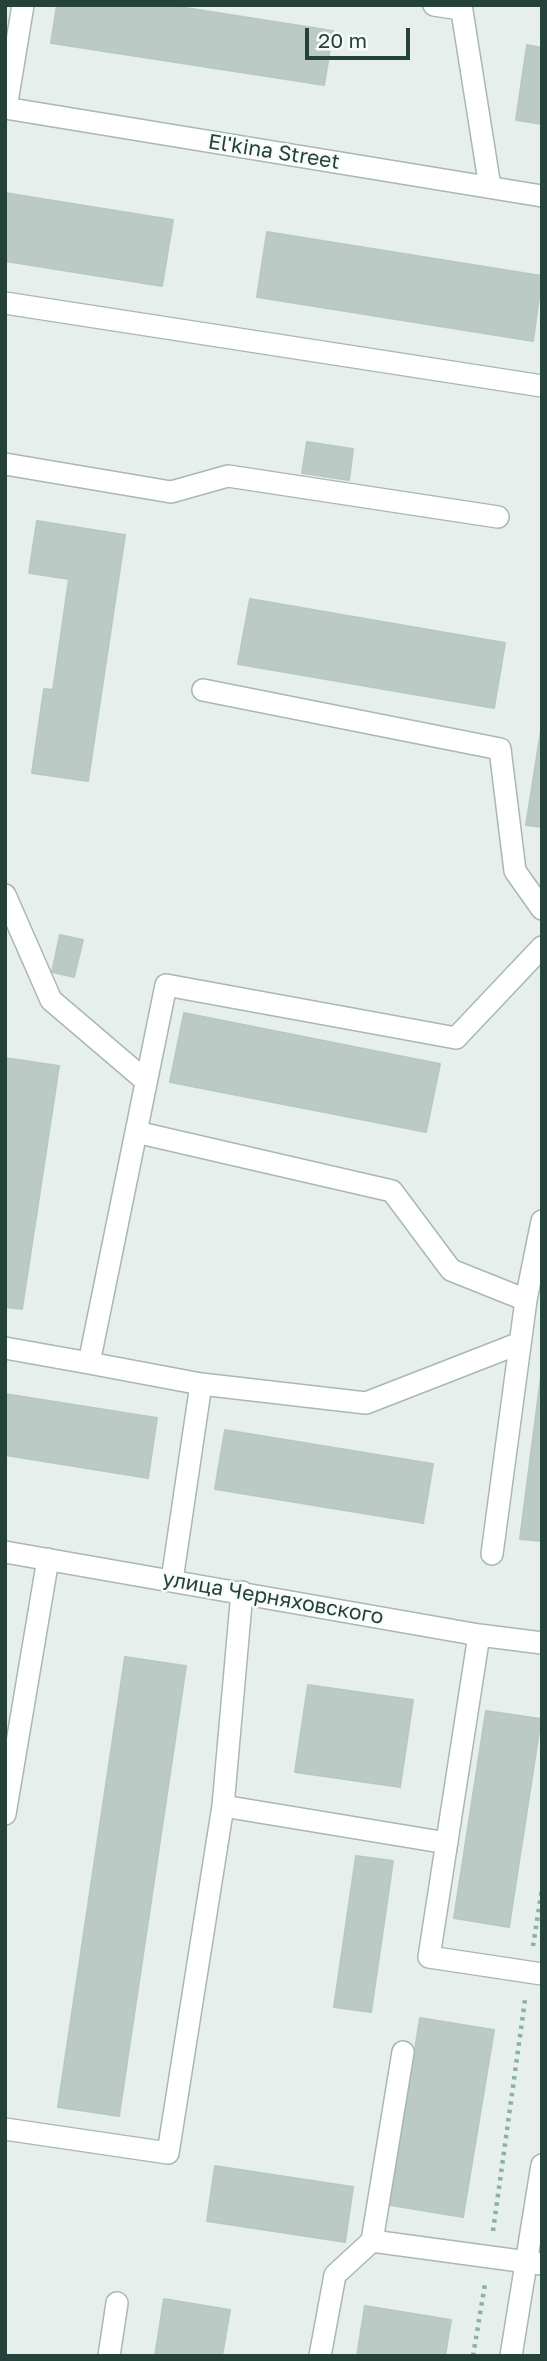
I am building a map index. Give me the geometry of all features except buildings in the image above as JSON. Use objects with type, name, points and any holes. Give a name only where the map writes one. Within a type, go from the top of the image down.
[{"type":"street","points":[[6,108],[23,5]]},
{"type":"street","points":[[434,5],[461,7],[490,187]]},
{"type":"street","name":"El'kina Street","points":[[6,108],[542,196]]},
{"type":"street","points":[[5,303],[542,386]]},
{"type":"street","points":[[5,464],[171,492],[228,476],[498,517]]},
{"type":"street","points":[[203,690],[500,749],[515,871],[542,909]]},
{"type":"street","points":[[5,895],[51,1000],[146,1081]]},
{"type":"street","points":[[89,1363],[166,985],[456,1038],[542,947]]},
{"type":"street","points":[[136,1132],[392,1191],[451,1270],[526,1300]]},
{"type":"street","points":[[492,1553],[526,1300],[539,1259],[542,1221]]},
{"type":"street","points":[[5,1348],[201,1384],[366,1403],[520,1343]]},
{"type":"street","points":[[172,1580],[201,1384]]},
{"type":"street","name":"улица Черняховского","points":[[5,1552],[479,1635],[542,1643]]},
{"type":"street","points":[[5,1814],[48,1559]]},
{"type":"street","points":[[5,2129],[168,2153],[223,1806],[242,1592]]},
{"type":"street","points":[[479,1635],[429,1957],[535,1973]]},
{"type":"street","points":[[223,1806],[447,1843]]},
{"type":"street","points":[[320,2356],[335,2275],[372,2241],[403,2052]]},
{"type":"street","points":[[510,2356],[534,2263],[542,2165]]},
{"type":"street","points":[[372,2241],[534,2263]]},
{"type":"street","points":[[109,2356],[117,2303]]},
{"type":"path","points":[[472,2356],[535,1973],[542,1889]]}]
